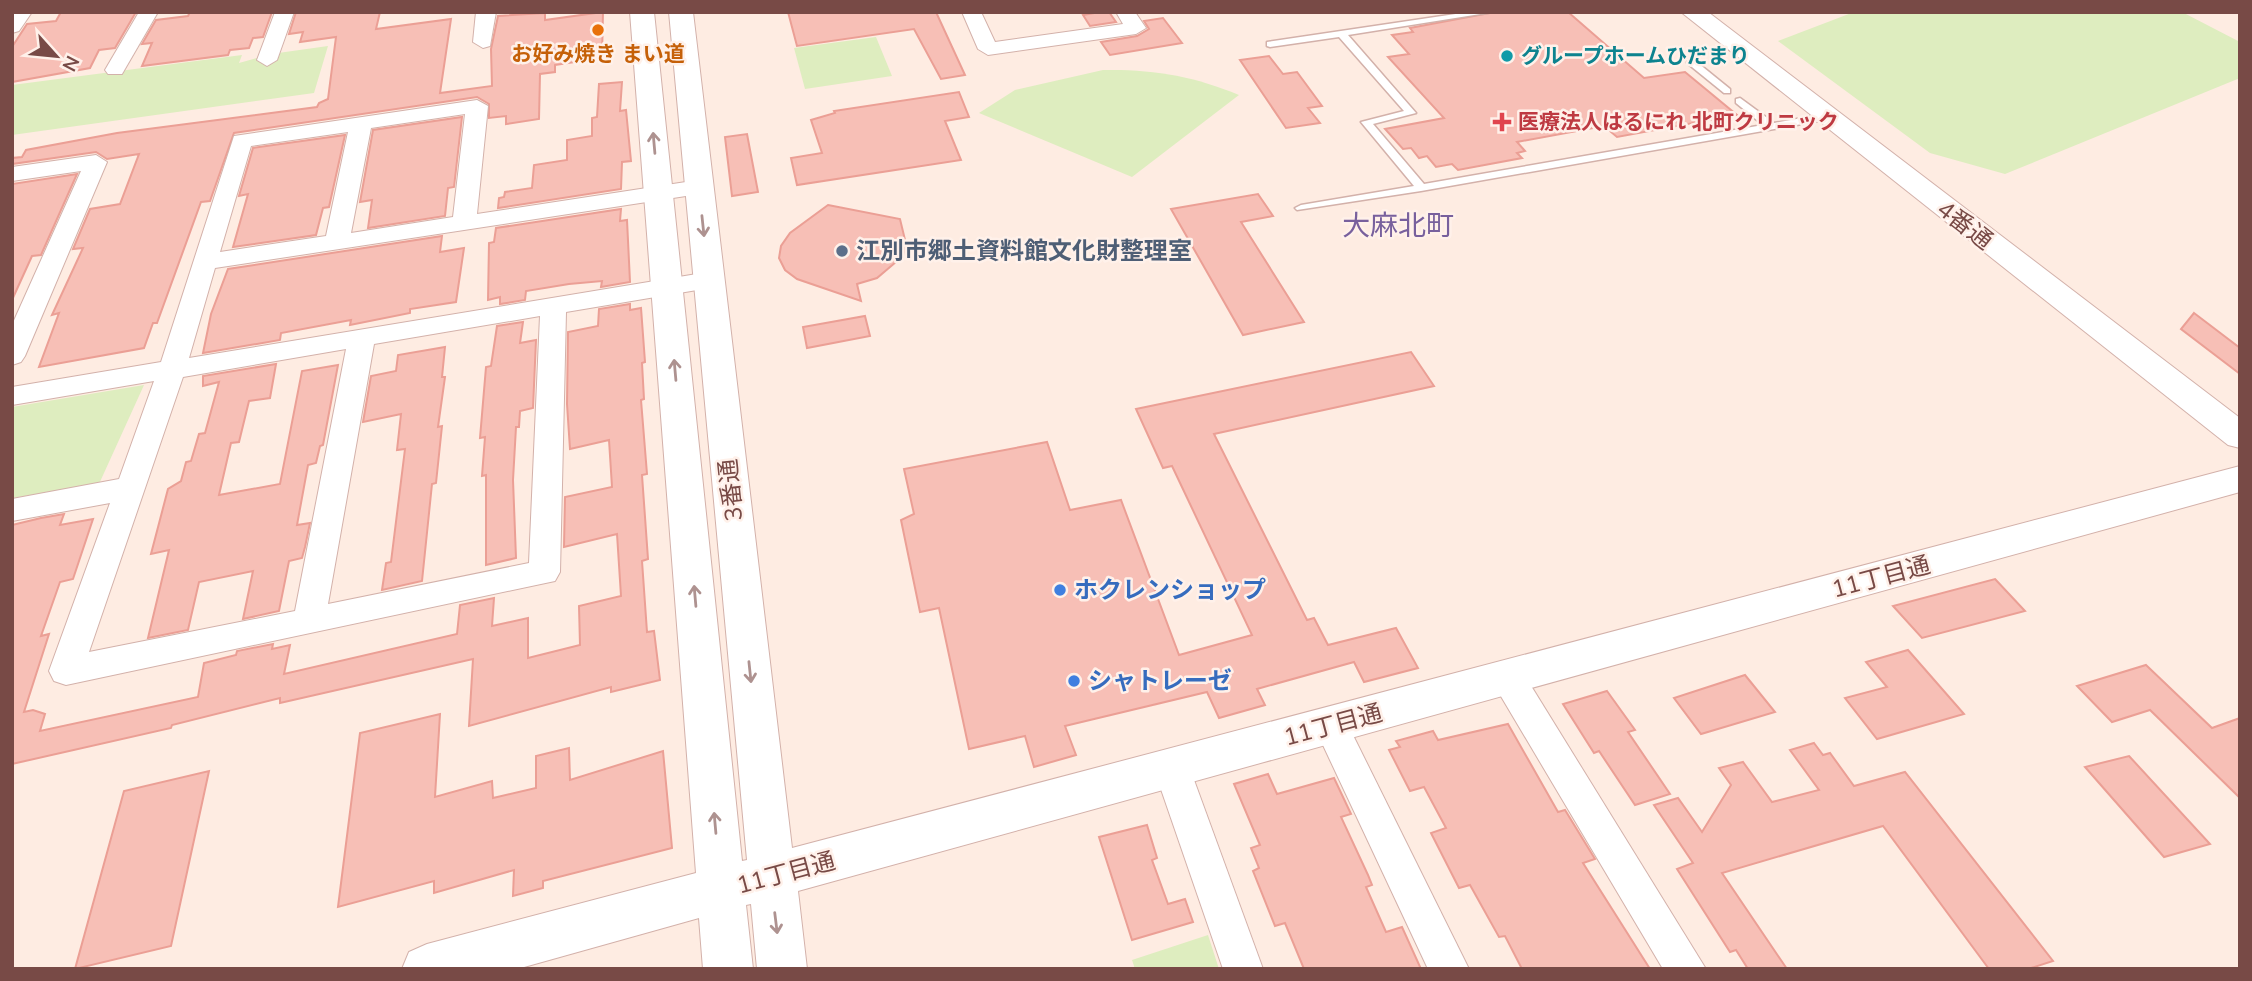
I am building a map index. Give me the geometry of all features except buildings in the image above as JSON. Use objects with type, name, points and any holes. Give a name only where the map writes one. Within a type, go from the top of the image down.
[{"type":"street","points":[[12,27],[23,12]]},
{"type":"street","points":[[115,70],[149,12]]},
{"type":"street","points":[[267,60],[285,12]]},
{"type":"street","points":[[482,42],[486,12]]},
{"type":"street","name":"3番通","points":[[642,12],[728,969]]},
{"type":"street","name":"3番通","points":[[681,12],[782,969]]},
{"type":"street","points":[[971,12],[988,49],[1136,28],[1125,12]]},
{"type":"street","name":"4番通","points":[[1693,12],[1825,117],[2240,436]]},
{"type":"street","points":[[464,222],[477,106],[243,141],[172,369],[66,671],[544,572],[553,305]]},
{"type":"street","points":[[337,242],[361,124]]},
{"type":"street","points":[[12,174],[96,162],[12,356]]},
{"type":"street","points":[[206,261],[699,187]]},
{"type":"street","points":[[12,396],[709,280]]},
{"type":"street","points":[[309,620],[362,337]]},
{"type":"street","name":"11丁目通","points":[[426,969],[771,878],[2240,479]]},
{"type":"street","points":[[12,510],[130,488]]},
{"type":"street","points":[[1508,678],[1686,969]]},
{"type":"street","points":[[1331,726],[1449,969]]},
{"type":"street","points":[[1172,769],[1244,969]]},
{"type":"lane","points":[[1270,44],[1489,12]]},
{"type":"lane","points":[[1341,33],[1411,113],[1366,122],[1421,188]]},
{"type":"lane","points":[[1690,61],[1727,91]]},
{"type":"lane","points":[[1740,101],[1771,126]]},
{"type":"lane","points":[[1301,208],[1825,117]]},
{"type":"green space","points":[[1854,12],[2182,12],[2240,42],[2240,78],[2005,174],[1930,153],[1778,41]]},
{"type":"green space","points":[[876,37],[892,76],[805,89],[794,48]]},
{"type":"green space","points":[[328,46],[314,93],[12,135],[12,85],[242,55],[239,63],[271,54]]},
{"type":"green space","points":[[1103,70],[1172,75],[1239,95],[1132,177],[979,113],[1015,90]]},
{"type":"green space","points":[[144,385],[99,484],[12,498],[12,407]]},
{"type":"green space","points":[[1208,935],[1219,969],[1135,969],[1132,960]]},
{"type":"place","name":"お好み焼き まい道","points":[[598,30]]},
{"type":"place","name":"グループホームひだまり","points":[[1507,56]]},
{"type":"place","name":"医療法人はるにれ 北町クリニック","points":[[1502,122]]},
{"type":"place","name":"江別市郷土資料館文化財整理室","points":[[842,251]]},
{"type":"place","name":"ホクレンショップ","points":[[1060,590]]},
{"type":"place","name":"シャトレーゼ","points":[[1074,681]]},
{"type":"district","name":"大麻北町","points":[[1398,225]]}]
